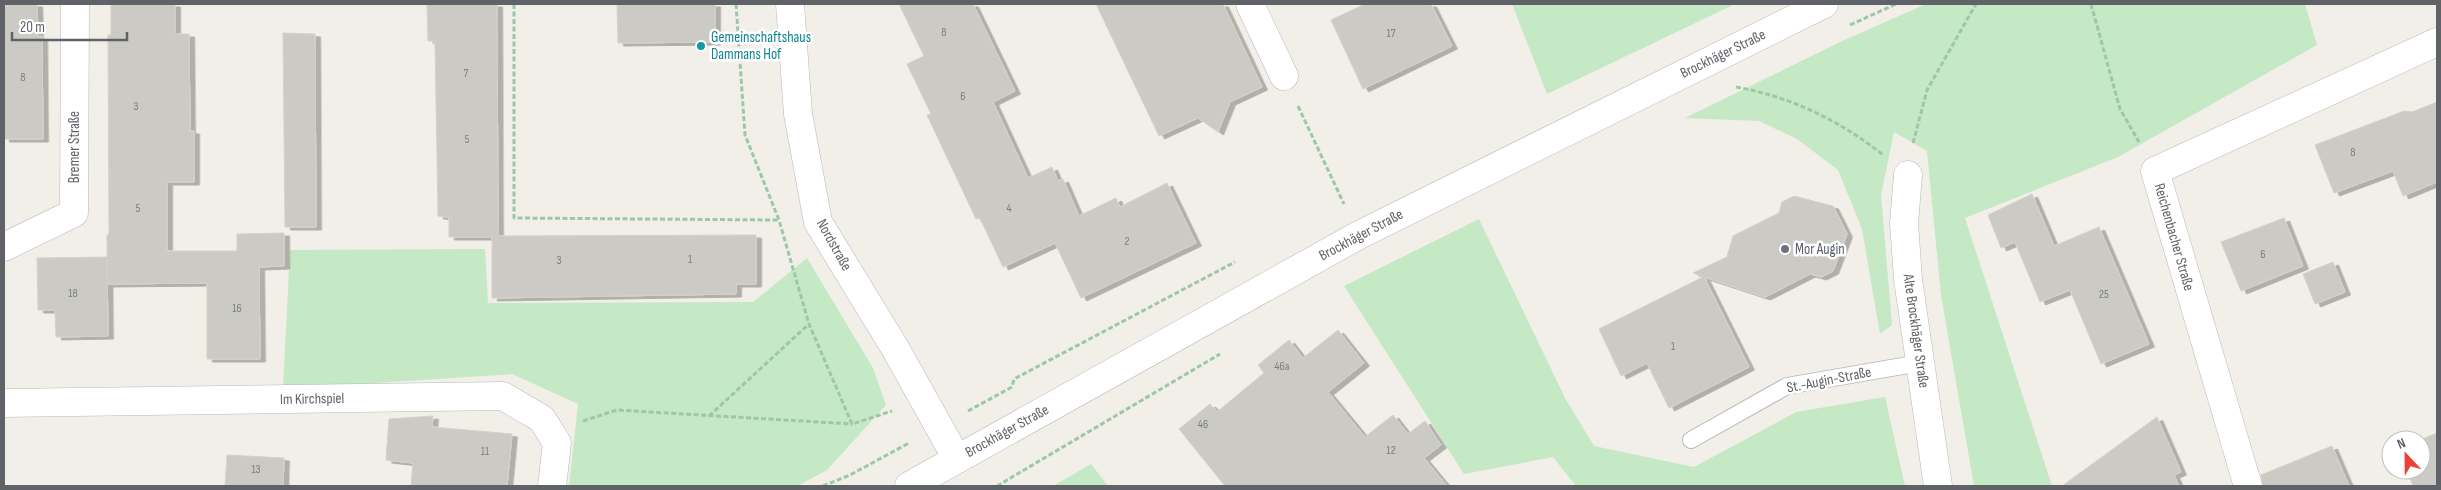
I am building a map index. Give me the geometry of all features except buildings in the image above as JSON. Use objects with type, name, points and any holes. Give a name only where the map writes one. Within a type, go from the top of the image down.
[{"type":"street","name":"Bremer Straße","points":[[4,247],[74,213],[75,4]]},
{"type":"street","name":"Nordstraße","points":[[790,4],[798,114],[818,222],[895,348],[958,459]]},
{"type":"street","points":[[1250,4],[1284,76]]},
{"type":"street","name":"Brockhäger Straße","points":[[908,486],[1359,235],[1824,4]]},
{"type":"street","name":"Reichenbacher Straße","points":[[2248,486],[2155,171],[2437,42]]},
{"type":"street","name":"Alte Brockhäger Straße","points":[[1908,174],[1905,232],[1908,279],[1938,486]]},
{"type":"street","name":"Im Kirchspiel","points":[[4,403],[503,396],[542,419],[557,443],[552,486]]},
{"type":"lane","name":"St.-Augin-Straße","points":[[1690,440],[1787,386],[1920,363]]},
{"type":"path","points":[[514,4],[514,218],[778,220]]},
{"type":"path","points":[[1843,29],[1896,4]]},
{"type":"path","points":[[1738,81],[1730,86],[1760,91],[1818,113],[1879,151],[1908,174],[1915,127],[1927,90],[1976,4]]},
{"type":"path","points":[[2091,4],[2120,109],[2155,171]]},
{"type":"path","points":[[1284,76],[1359,235]]},
{"type":"path","points":[[709,417],[809,324]]},
{"type":"path","points":[[997,486],[1227,350]]},
{"type":"path","points":[[550,432],[617,410],[709,417],[852,424]]},
{"type":"green space","points":[[1512,4],[1735,4],[1547,94]]},
{"type":"green space","points":[[1926,4],[2305,4],[2317,45],[2118,157],[1965,218],[2052,486],[1974,486],[1941,295],[1927,151],[1894,132],[1881,195],[1892,325],[1880,334],[1862,229],[1838,170],[1797,139],[1759,121],[1685,118],[1840,42]]},
{"type":"green space","points":[[1479,219],[1565,398],[1594,446],[1694,467],[1796,412],[1885,397],[1905,486],[1576,486],[1553,457],[1464,474],[1344,286]]},
{"type":"green space","points":[[485,249],[488,303],[753,302],[807,258],[873,368],[886,405],[827,470],[797,486],[569,486],[578,404],[512,374],[283,389],[290,250]]},
{"type":"green space","points":[[1091,464],[1108,486],[1053,486]]},
{"type":"place","name":"Gemeinschaftshaus Dammans Hof","points":[[701,46]]},
{"type":"place","name":"Mor Augin","points":[[1785,249]]}]
